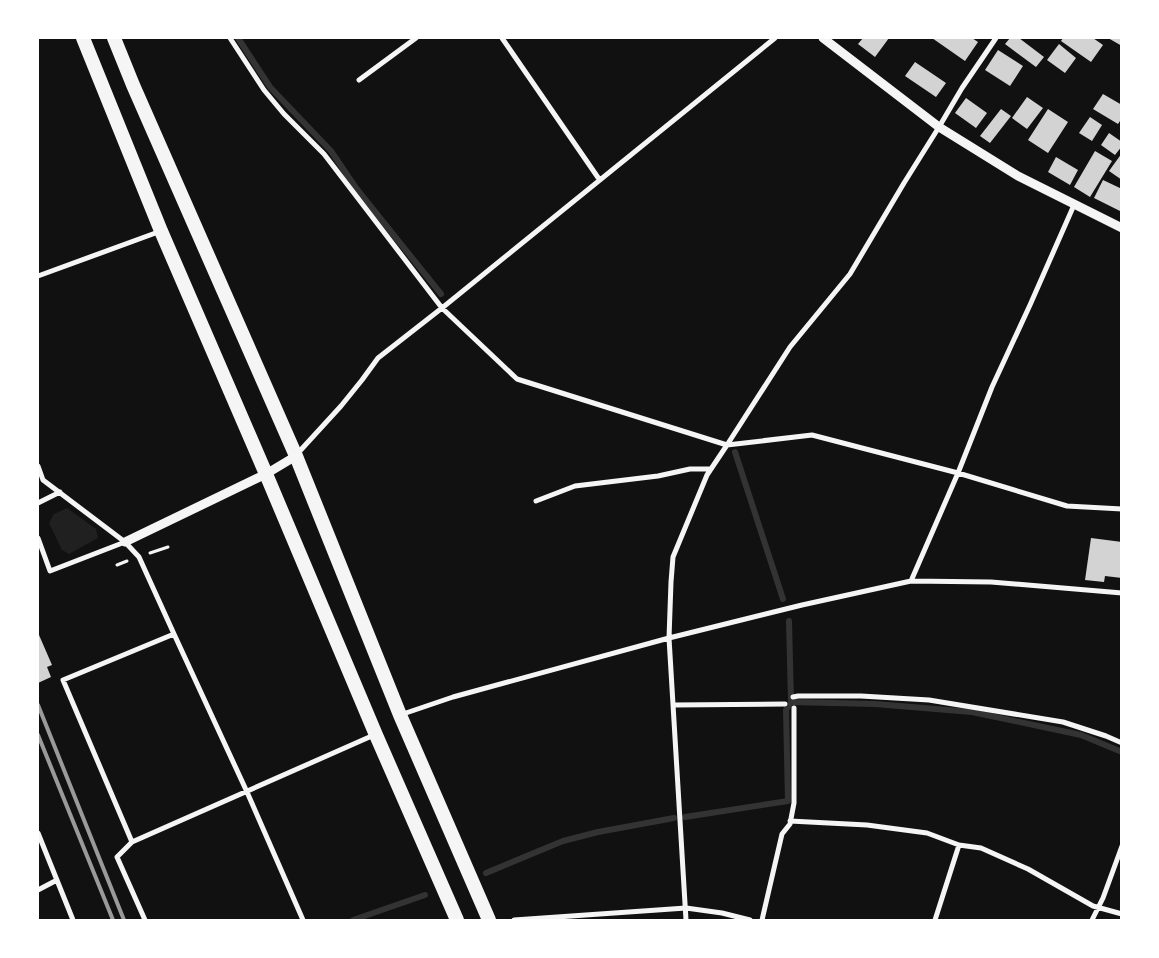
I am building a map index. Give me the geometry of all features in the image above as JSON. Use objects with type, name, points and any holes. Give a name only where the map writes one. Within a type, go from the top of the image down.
[{"type":"highway","points":[[83,38],[161,231],[456,920]]},
{"type":"highway","points":[[114,38],[296,456],[400,715],[489,920]]},
{"type":"street","points":[[230,38],[264,90],[284,114],[324,154],[442,308],[517,379],[727,445],[812,434],[958,473],[1067,506],[1122,509]]},
{"type":"street","points":[[360,80],[416,38]]},
{"type":"street","points":[[502,38],[599,179]]},
{"type":"street","points":[[38,538],[50,571],[125,542],[266,474],[296,456],[341,406],[378,358],[775,38]]},
{"type":"street","points":[[823,38],[939,127],[1018,176],[1122,228]]},
{"type":"street","points":[[686,920],[669,638],[672,557],[707,475],[790,346],[850,274],[962,88],[996,38]]},
{"type":"street","points":[[911,581],[958,473],[992,387],[1074,205]]},
{"type":"street","points":[[38,276],[161,231]]},
{"type":"street","points":[[38,466],[43,480],[125,542],[139,557],[248,792],[303,920]]},
{"type":"street","points":[[536,501],[575,486],[658,476],[690,469],[711,469]]},
{"type":"street","points":[[38,503],[60,492]]},
{"type":"street","points":[[400,715],[454,697],[669,638],[802,605],[911,581],[991,582],[1122,593]]},
{"type":"street","points":[[132,842],[63,680],[174,634]]},
{"type":"street","points":[[793,697],[861,696],[929,700],[1063,722],[1122,743]]},
{"type":"street","points":[[673,705],[785,704]]},
{"type":"street","points":[[762,920],[782,834],[790,824],[794,803],[794,708]]},
{"type":"street","points":[[145,920],[117,857],[132,842],[376,735]]},
{"type":"street","points":[[790,821],[867,825],[927,833],[960,845],[981,848],[1028,869],[1093,906],[1122,914]]},
{"type":"street","points":[[38,833],[73,920]]},
{"type":"street","points":[[935,920],[960,845]]},
{"type":"street","points":[[1092,920],[1103,898],[1122,846]]},
{"type":"street","points":[[38,890],[57,880]]},
{"type":"street","points":[[514,920],[686,908],[722,913],[750,920]]},
{"type":"shaded area","points":[[67,508],[96,529],[98,538],[69,554],[62,550],[49,523],[54,514]]},
{"type":"building","points":[[863,38],[889,38],[875,57],[858,44]]},
{"type":"building","points":[[932,38],[972,38],[978,42],[965,61]]},
{"type":"building","points":[[1010,38],[1019,38],[1044,57],[1036,67],[1005,44]]},
{"type":"building","points":[[1063,38],[1093,38],[1103,45],[1091,62],[1061,41]]},
{"type":"building","points":[[1108,38],[1122,38],[1122,46]]},
{"type":"building","points":[[1059,44],[1076,58],[1065,73],[1047,60]]},
{"type":"building","points":[[998,50],[1023,66],[1010,86],[985,70]]},
{"type":"building","points":[[915,62],[946,83],[936,97],[905,76]]},
{"type":"building","points":[[1103,94],[1122,105],[1122,118],[1118,124],[1093,109]]},
{"type":"building","points":[[1027,97],[1043,108],[1027,129],[1012,118]]},
{"type":"building","points":[[966,98],[987,113],[976,128],[955,113]]},
{"type":"building","points":[[1001,109],[1011,116],[990,143],[980,136]]},
{"type":"building","points":[[1048,109],[1068,122],[1048,153],[1028,140]]},
{"type":"building","points":[[1090,117],[1102,125],[1092,141],[1079,133]]},
{"type":"building","points":[[1109,133],[1122,142],[1122,146],[1115,155],[1101,145]]},
{"type":"building","points":[[1095,151],[1112,161],[1090,197],[1074,187]]},
{"type":"building","points":[[1122,153],[1122,180],[1109,171]]},
{"type":"building","points":[[1056,157],[1078,170],[1070,185],[1048,172]]},
{"type":"building","points":[[1103,180],[1122,189],[1122,212],[1094,198]]},
{"type":"building","points":[[1091,538],[1122,542],[1122,578],[1105,576],[1104,582],[1085,580]]},
{"type":"building","points":[[38,636],[52,665],[47,667],[51,677],[38,683]]},
{"type":"waterway","points":[[238,38],[270,87],[331,151],[356,188],[441,294]]},
{"type":"waterway","points":[[735,452],[783,599]]},
{"type":"waterway","points":[[789,621],[791,702]]},
{"type":"waterway","points":[[685,817],[788,801],[786,710],[791,702],[875,704],[972,712],[1081,735],[1122,752]]},
{"type":"waterway","points":[[486,873],[563,841],[598,832],[674,818]]},
{"type":"waterway","points":[[353,920],[425,895]]},
{"type":"railway","points":[[38,705],[124,920]]},
{"type":"railway","points":[[38,735],[113,920]]}]
